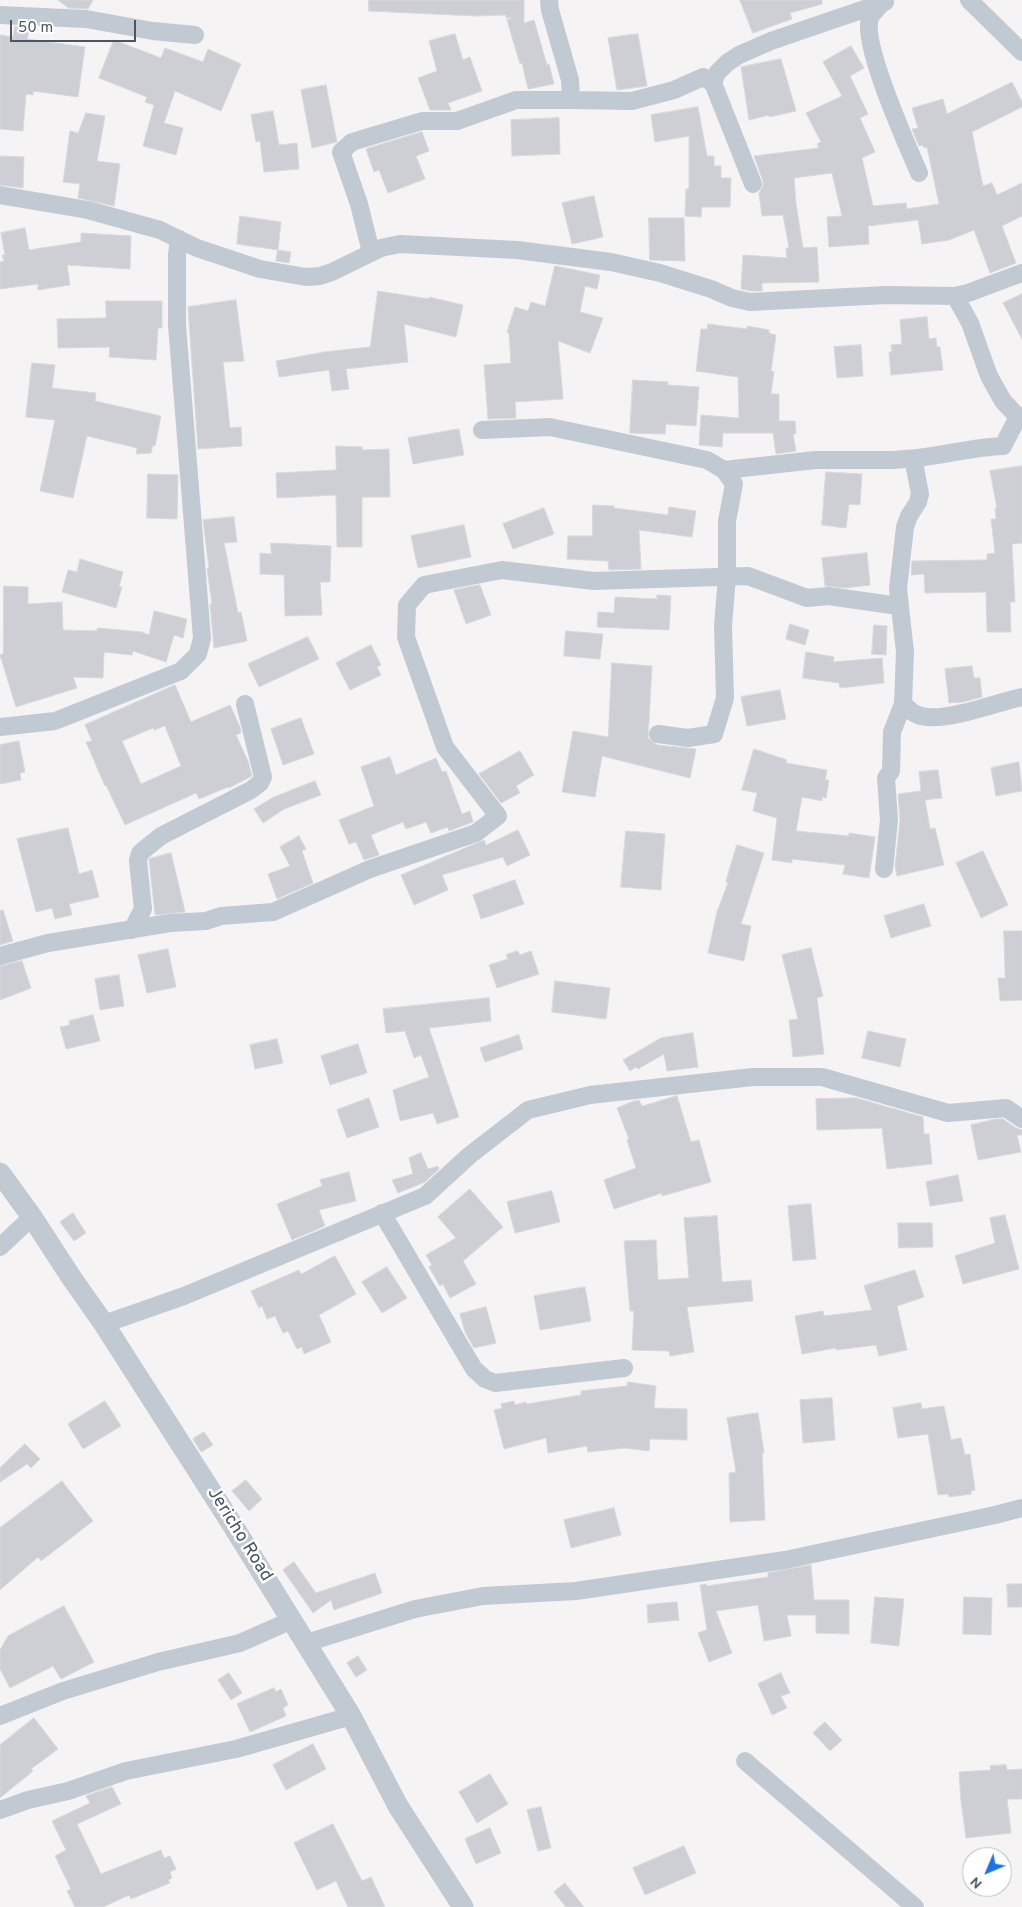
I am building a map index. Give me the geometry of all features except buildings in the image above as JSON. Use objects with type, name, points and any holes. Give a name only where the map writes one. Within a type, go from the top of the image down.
[{"type":"street","points":[[549,0],[550,10],[570,80],[571,100]]},
{"type":"street","points":[[969,0],[1022,52]]},
{"type":"street","points":[[713,82],[717,73],[739,55],[780,38],[886,1]]},
{"type":"street","points":[[886,1],[870,19],[870,40],[882,78],[919,173]]},
{"type":"street","points":[[0,15],[86,19],[153,31],[195,35]]},
{"type":"street","points":[[371,252],[359,204],[341,152],[352,142],[422,121],[457,122],[516,100],[632,101],[674,90],[703,77],[713,82],[752,184]]},
{"type":"street","points":[[0,195],[88,210],[160,230],[197,248],[260,269],[306,277],[320,276],[332,272],[371,252],[400,244],[526,251],[611,262],[660,273],[711,289],[732,298],[750,302],[886,295],[955,296],[1022,273]]},
{"type":"street","points":[[1,723],[55,721],[181,671],[198,654],[202,638],[177,325],[177,254],[179,239]]},
{"type":"street","points":[[724,470],[816,460],[893,460],[917,458],[948,455],[976,447],[1003,446],[1018,417],[1003,401],[989,376],[970,323],[955,296]]},
{"type":"street","points":[[482,430],[550,427],[707,460],[724,470],[734,484],[727,521],[728,577],[723,625],[725,698],[714,734],[688,738],[658,734]]},
{"type":"street","points":[[884,869],[889,820],[886,778],[891,771],[892,732],[904,704],[905,652],[898,589],[905,527],[908,516],[918,502],[920,494],[915,468],[917,458]]},
{"type":"street","points":[[0,956],[48,943],[170,923],[206,921],[221,916],[273,912],[370,869],[476,833],[498,816],[445,747],[406,637],[407,604],[424,585],[502,570],[594,581],[748,576],[807,598],[828,596],[899,606]]},
{"type":"street","points":[[904,704],[916,714],[923,716],[957,715],[1022,697]]},
{"type":"street","points":[[132,930],[143,908],[138,861],[140,853],[161,836],[252,790],[260,783],[263,777],[245,704]]},
{"type":"street","points":[[104,1324],[184,1296],[425,1196],[470,1156],[528,1110],[590,1095],[753,1077],[822,1077],[948,1113],[1006,1108],[1022,1119]]},
{"type":"street","name":"Jericho Road","points":[[0,1173],[104,1324],[292,1620],[351,1716],[398,1806],[463,1907]]},
{"type":"street","points":[[382,1213],[474,1369],[485,1379],[495,1383],[624,1368]]},
{"type":"street","points":[[0,1247],[32,1217]]},
{"type":"street","points":[[306,1643],[415,1609],[483,1596],[576,1592],[785,1560],[995,1516],[1022,1508]]},
{"type":"street","points":[[0,1716],[63,1690],[158,1662],[240,1643],[292,1620]]},
{"type":"street","points":[[0,1810],[28,1800],[68,1791],[126,1771],[236,1749],[351,1716]]},
{"type":"street","points":[[745,1761],[915,1907]]}]
